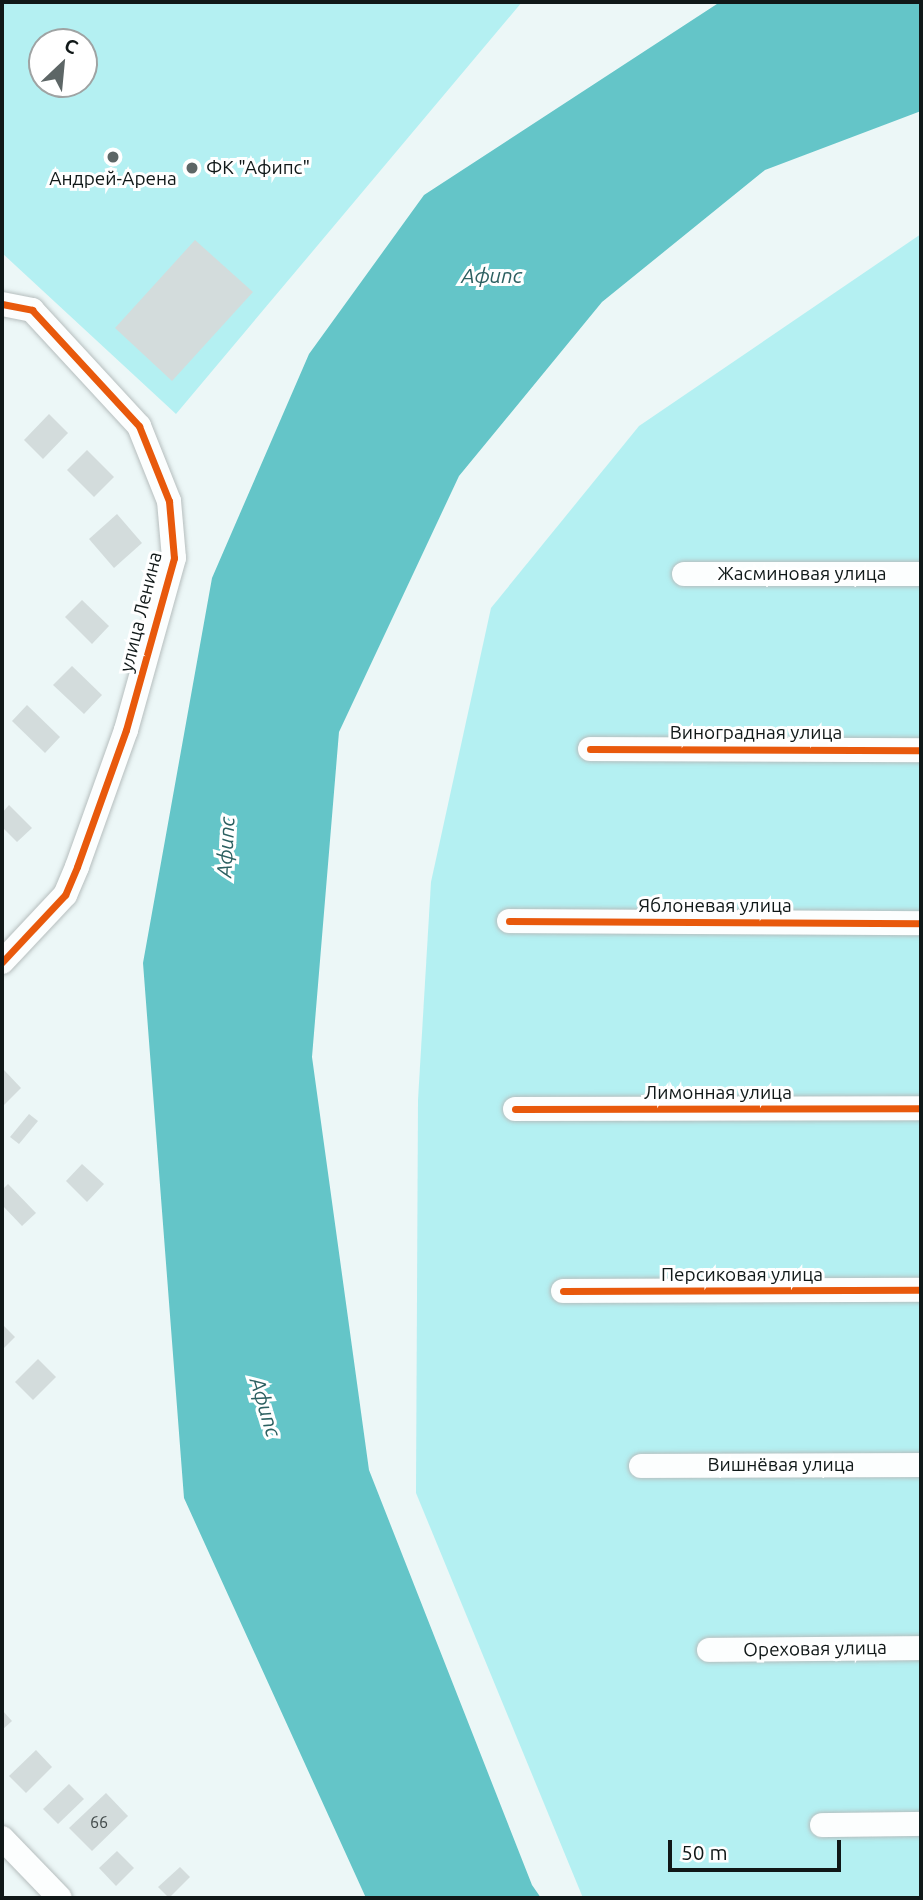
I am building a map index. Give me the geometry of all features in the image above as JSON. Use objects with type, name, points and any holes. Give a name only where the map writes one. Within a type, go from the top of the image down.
[{"type":"street","name":"улица Ленина","points":[[2,304],[32,310],[139,426],[169,500],[174,558],[126,730],[77,867],[65,895],[2,962]]},
{"type":"street","name":"Жасминовая улица","points":[[684,574],[921,574]]},
{"type":"street","name":"Виноградная улица","points":[[590,748],[921,750]]},
{"type":"street","name":"Яблоневая улица","points":[[509,921],[921,923]]},
{"type":"street","name":"Лимонная улица","points":[[515,1109],[921,1108]]},
{"type":"street","name":"Персиковая улица","points":[[563,1291],[921,1290]]},
{"type":"street","name":"Вишнёвая улица","points":[[640,1466],[921,1465]]},
{"type":"street","name":"Ореховая улица","points":[[709,1650],[921,1648]]},
{"type":"street","points":[[822,1825],[921,1824]]},
{"type":"street","points":[[2,1838],[60,1898]]},
{"type":"shaded area","name":"ФК \"Афипс\"","points":[[2,2],[522,2],[176,414],[2,253]]},
{"type":"shaded area","points":[[921,234],[921,1898],[583,1898],[416,1493],[418,1100],[431,882],[491,608],[639,426]]},
{"type":"water","name":"Афипс","points":[[720,2],[921,2],[921,111],[765,170],[602,302],[459,476],[339,732],[312,1057],[369,1470],[532,1885],[541,1898],[366,1898],[184,1498],[143,963],[212,578],[309,354],[424,195]]},
{"type":"building","points":[[195,240],[253,292],[172,381],[115,328]]},
{"type":"building","points":[[49,414],[68,433],[43,459],[24,440]]},
{"type":"building","points":[[87,450],[114,477],[94,497],[67,470]]},
{"type":"building","points":[[117,514],[142,543],[114,568],[89,539]]},
{"type":"building","points":[[82,600],[109,626],[92,644],[65,617]]},
{"type":"building","points":[[72,666],[102,695],[84,714],[53,685]]},
{"type":"building","points":[[27,705],[60,737],[45,753],[12,721]]},
{"type":"building","points":[[9,805],[32,828],[17,842],[2,827],[2,813]]},
{"type":"building","points":[[4,1070],[21,1088],[2,1107],[2,1073]]},
{"type":"building","points":[[29,1114],[38,1121],[19,1144],[10,1137]]},
{"type":"building","points":[[82,1164],[104,1184],[87,1202],[66,1181]]},
{"type":"building","points":[[8,1184],[36,1213],[22,1226],[2,1205],[2,1190]]},
{"type":"building","points":[[2,1324],[15,1337],[2,1350]]},
{"type":"building","points":[[38,1359],[56,1377],[33,1400],[15,1382]]},
{"type":"building","points":[[2,1710],[12,1721],[2,1730]]},
{"type":"building","points":[[36,1750],[52,1767],[26,1793],[9,1776]]},
{"type":"building","points":[[69,1784],[84,1799],[58,1824],[43,1809]]},
{"type":"building","points":[[106,1793],[128,1816],[92,1851],[69,1828]]},
{"type":"building","points":[[117,1851],[134,1868],[116,1886],[99,1868]]},
{"type":"building","points":[[180,1867],[190,1877],[169,1898],[158,1887]]},
{"type":"cycle path","points":[[2,304],[32,310],[139,426],[169,501],[174,558],[126,730],[77,867],[65,895],[2,962]]},
{"type":"cycle path","points":[[590,749],[921,750]]},
{"type":"cycle path","points":[[509,921],[921,923]]},
{"type":"cycle path","points":[[515,1109],[921,1108]]},
{"type":"cycle path","points":[[563,1291],[921,1290]]},
{"type":"place","name":"Андрей-Арена","points":[[113,157]]},
{"type":"place","name":"ФК \"Афипс\"","points":[[192,168]]}]
